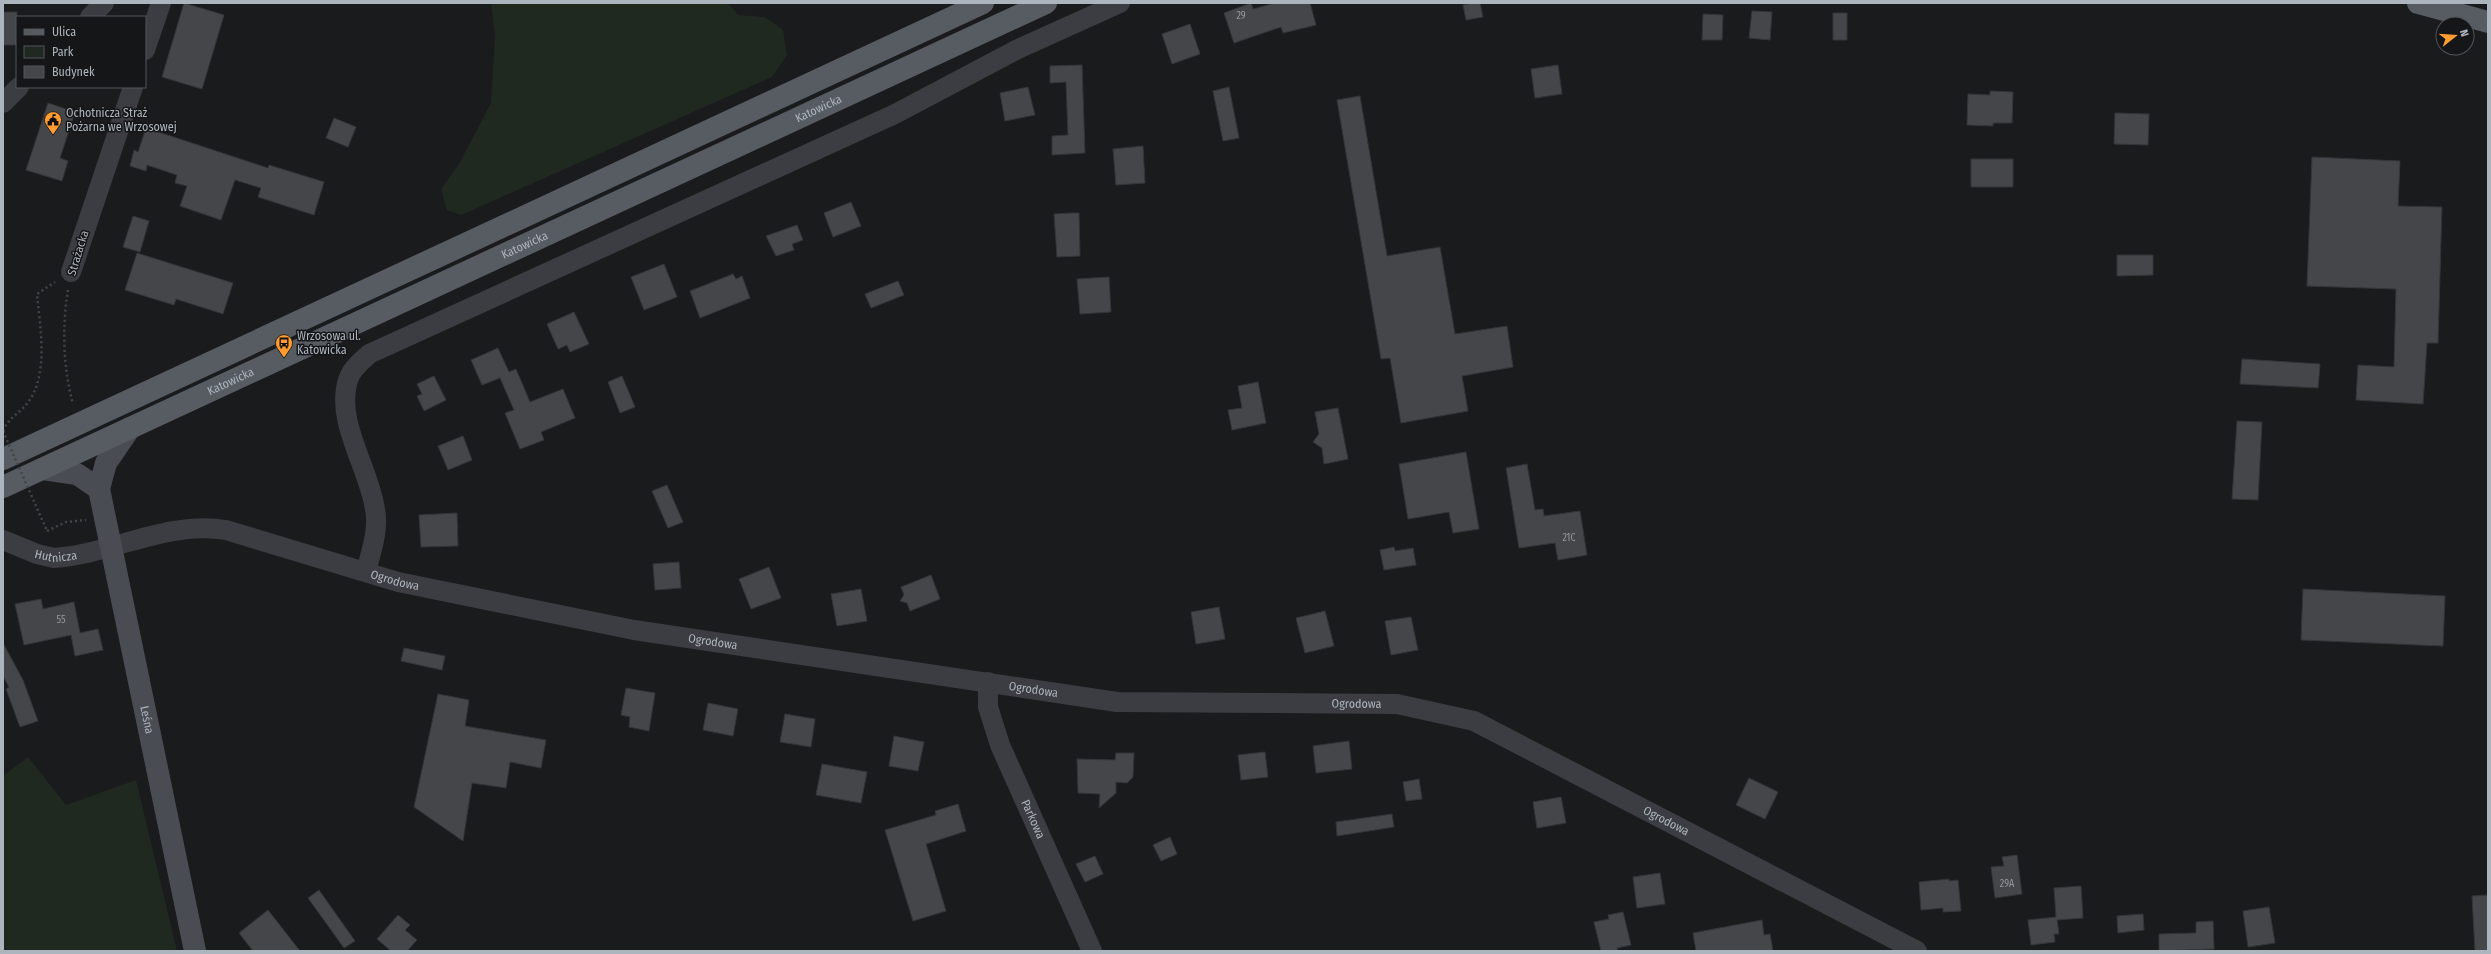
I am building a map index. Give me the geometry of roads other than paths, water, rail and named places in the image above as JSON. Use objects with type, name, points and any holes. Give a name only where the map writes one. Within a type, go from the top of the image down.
[{"type":"main road","points":[[3,459],[983,3]]},
{"type":"main road","name":"Katowicka","points":[[3,487],[1046,3]]},
{"type":"main road","points":[[2418,3],[2488,22]]},
{"type":"street","points":[[146,47],[161,3]]},
{"type":"street","points":[[366,572],[375,535],[376,511],[372,490],[346,417],[345,398],[348,379],[356,366],[369,354],[895,114],[1016,50],[1120,3]]},
{"type":"street","points":[[3,103],[18,88]]},
{"type":"street","name":"Strażacka","points":[[71,272],[133,88]]},
{"type":"street","points":[[43,469],[78,474],[99,489],[106,463],[130,428]]},
{"type":"street","name":"Leśna","points":[[99,489],[195,951]]},
{"type":"street","name":"Ogrodowa","points":[[110,547],[166,532],[206,527],[226,530],[398,582],[634,630],[1117,702],[1397,704],[1474,720],[1917,951]]},
{"type":"street","name":"Hutnicza","points":[[3,540],[37,554],[54,558],[110,547]]},
{"type":"street","name":"Parkowa","points":[[988,682],[988,707],[1000,745],[1092,951]]},
{"type":"place","name":"Ochotnicza Straż Pożarna we Wrzosowej","points":[[53,135]]},
{"type":"place","name":"Wrzosowa ul. Katowicka","points":[[284,358]]}]
